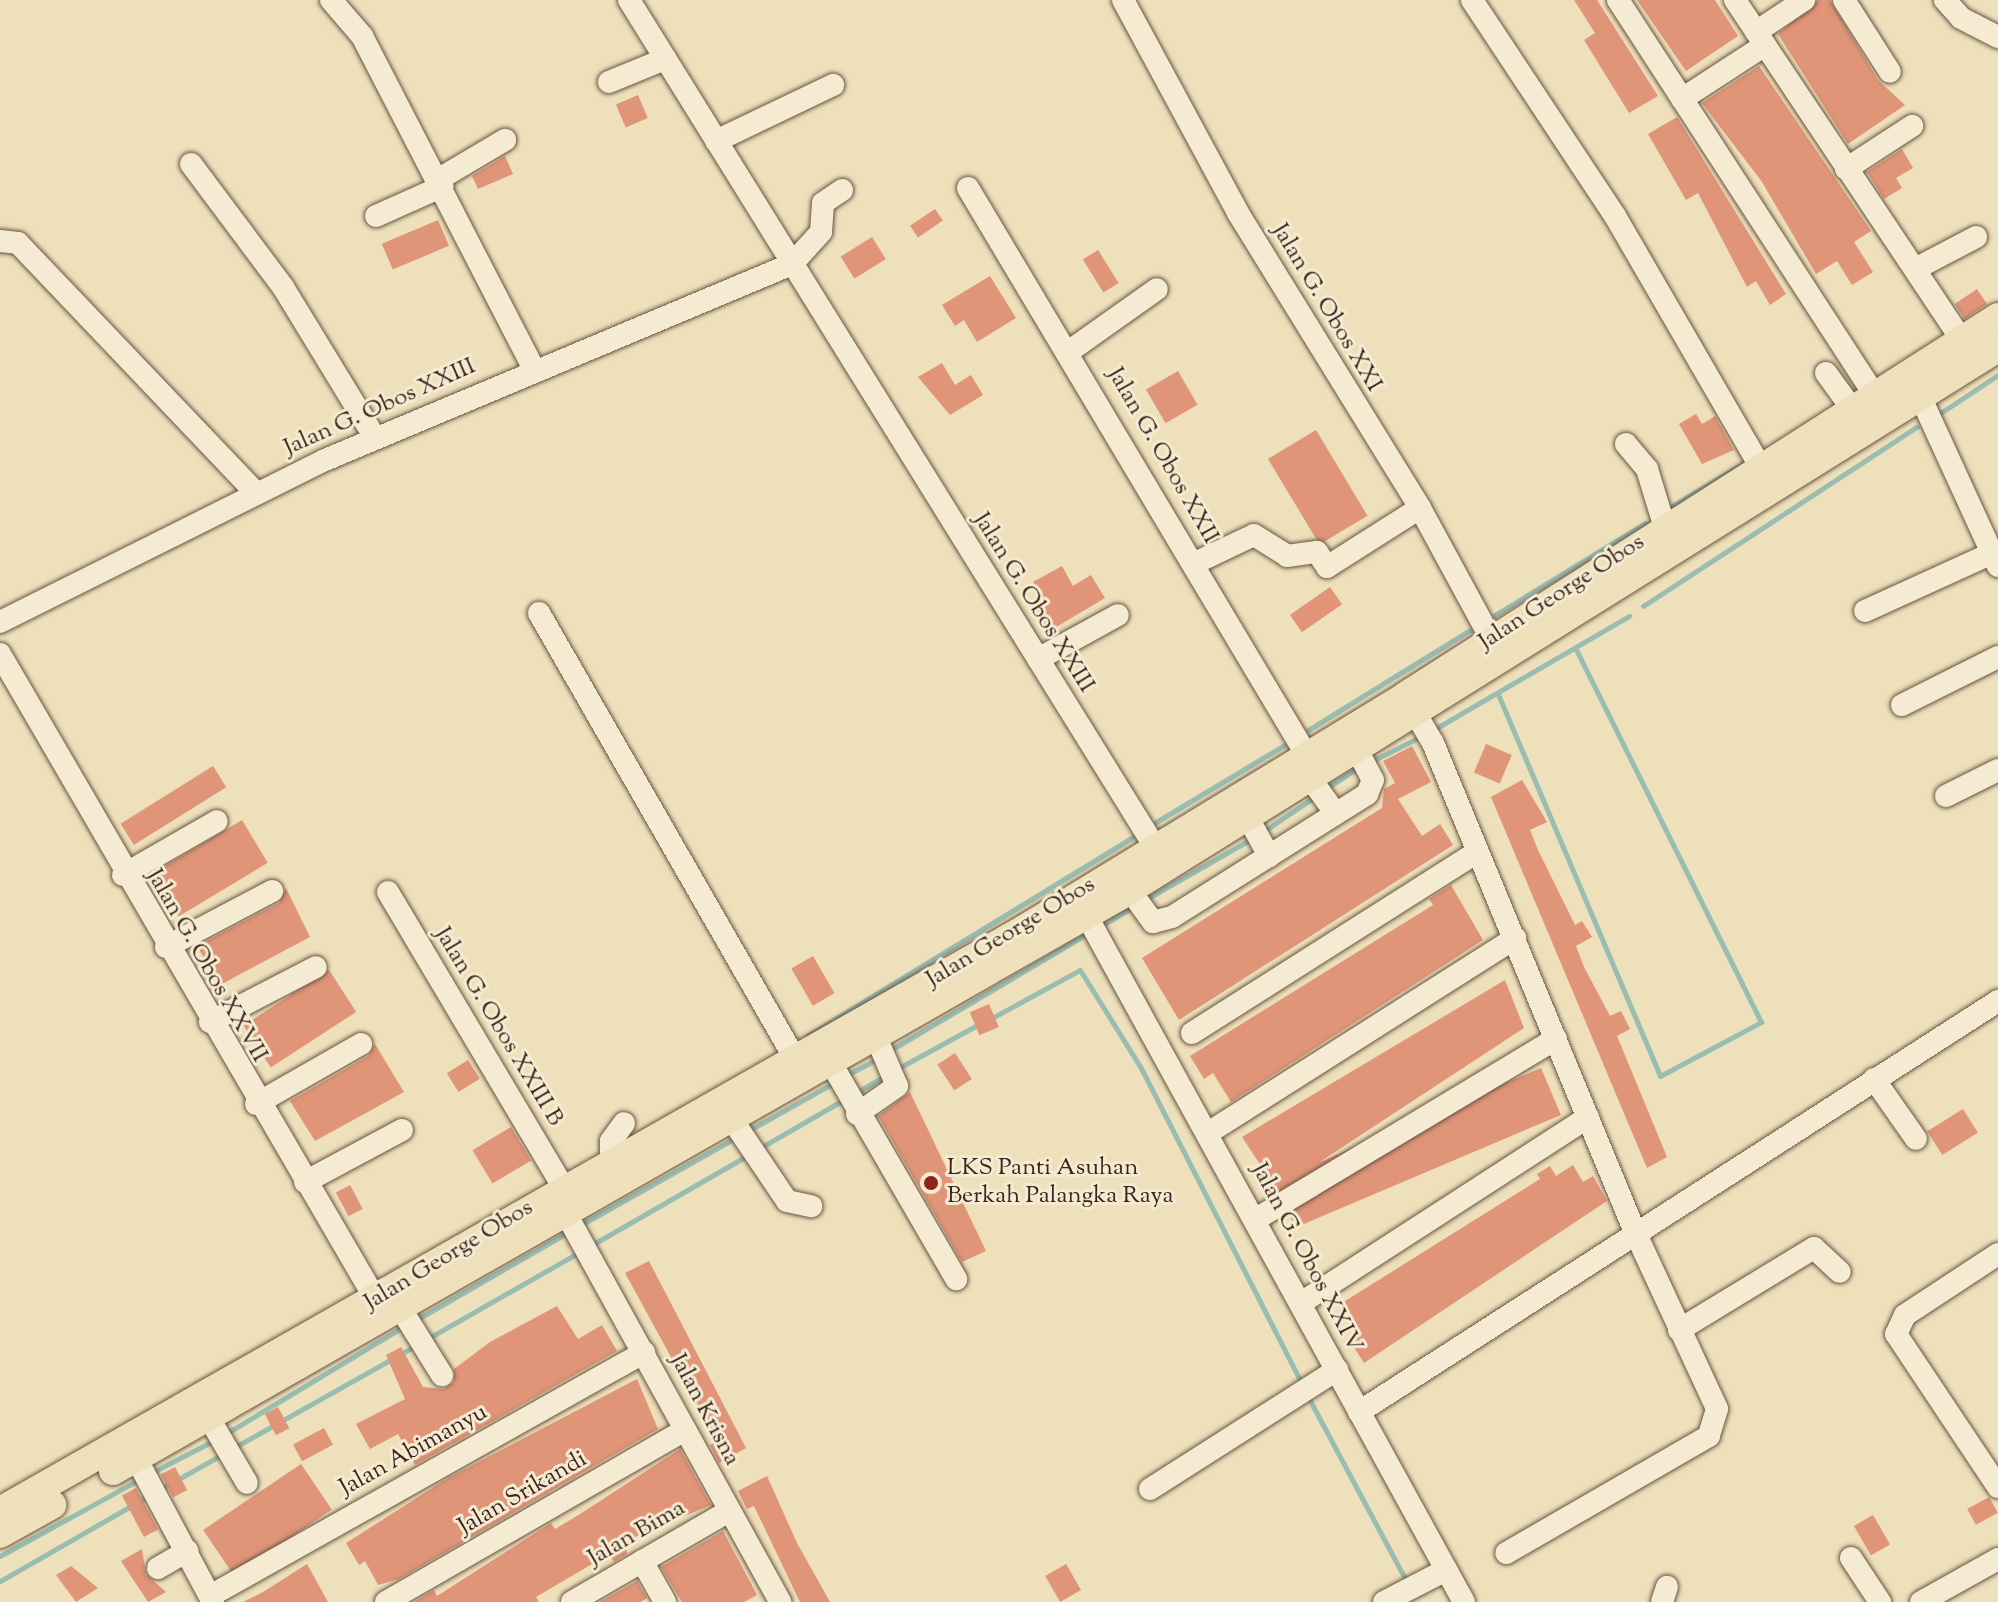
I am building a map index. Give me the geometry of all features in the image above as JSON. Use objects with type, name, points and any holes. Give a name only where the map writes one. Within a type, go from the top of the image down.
[{"type":"main road","name":"Jalan George Obos","points":[[563,1203],[737,1129],[881,1049],[1089,918],[1155,847],[1320,787],[1364,760],[1419,720],[1491,639],[1998,317]]},
{"type":"main road","name":"Jalan George Obos","points":[[0,1511],[140,1461],[215,1430],[399,1313],[563,1203],[611,1161],[794,1057],[1135,899],[1258,836],[1320,787],[1419,720],[1998,348]]},
{"type":"main road","name":"Jalan George Obos","points":[[0,1534],[140,1461],[399,1313]]},
{"type":"street","points":[[331,0],[362,36],[441,182],[533,367]]},
{"type":"street","name":"Jalan G. Obos XXIII","points":[[629,0],[1155,847]]},
{"type":"street","name":"Jalan G. Obos XXI","points":[[1123,0],[1277,281],[1420,508],[1491,639]]},
{"type":"street","points":[[1472,0],[1615,216],[1760,466]]},
{"type":"street","points":[[1618,0],[1682,99],[1863,401]]},
{"type":"street","points":[[1735,0],[1961,339]]},
{"type":"street","points":[[1682,99],[1760,39],[1804,0]]},
{"type":"street","points":[[1844,0],[1890,72]]},
{"type":"street","points":[[1945,0],[1961,18],[1998,37]]},
{"type":"street","points":[[609,82],[665,59]]},
{"type":"street","points":[[716,141],[833,85]]},
{"type":"street","points":[[1846,169],[1912,126]]},
{"type":"street","points":[[376,216],[441,182],[505,140]]},
{"type":"street","points":[[191,164],[309,326],[375,438]]},
{"type":"street","name":"Jalan G. Obos XXII","points":[[968,188],[1071,350],[1320,787]]},
{"type":"street","points":[[792,264],[817,241],[823,203],[842,190]]},
{"type":"street","points":[[1915,269],[1976,237]]},
{"type":"street","points":[[0,241],[18,243],[255,492]]},
{"type":"street","name":"Jalan G. Obos XXIII","points":[[0,622],[255,492],[533,367],[792,264]]},
{"type":"street","points":[[1071,350],[1157,289]]},
{"type":"street","points":[[1826,373],[1863,401]]},
{"type":"street","points":[[1865,611],[1995,559],[1920,396]]},
{"type":"street","points":[[1626,444],[1647,469],[1665,528]]},
{"type":"street","points":[[1195,563],[1254,535],[1287,556],[1310,549],[1327,567],[1420,508]]},
{"type":"street","points":[[539,613],[794,1057]]},
{"type":"street","points":[[1038,659],[1118,615]]},
{"type":"street","name":"Jalan G. Obos XXVII","points":[[0,654],[256,1104],[305,1182],[442,1375]]},
{"type":"street","points":[[1902,705],[1998,657]]},
{"type":"street","points":[[1419,720],[1515,938],[1635,1232],[1717,1409],[1716,1429],[1506,1553]]},
{"type":"street","points":[[1135,899],[1153,922],[1172,917],[1258,836],[1320,787],[1371,789],[1364,760]]},
{"type":"street","points":[[1946,796],[1998,770]]},
{"type":"street","points":[[123,875],[217,821]]},
{"type":"street","points":[[1192,1033],[1477,852]]},
{"type":"street","points":[[166,947],[272,891]]},
{"type":"street","name":"Jalan G. Obos XXIII B","points":[[388,892],[582,1241]]},
{"type":"street","name":"Jalan G. Obos XXIV","points":[[1089,918],[1464,1602]]},
{"type":"street","points":[[1208,1133],[1515,938]]},
{"type":"street","points":[[210,1022],[316,967]]},
{"type":"street","points":[[1359,1412],[1998,1001]]},
{"type":"street","points":[[1256,1219],[1556,1039]]},
{"type":"street","points":[[256,1104],[361,1044]]},
{"type":"street","points":[[857,1114],[894,1091],[881,1049]]},
{"type":"street","points":[[837,1074],[857,1114],[956,1279]]},
{"type":"street","points":[[1874,1079],[1916,1139]]},
{"type":"street","points":[[1301,1303],[1588,1117]]},
{"type":"street","points":[[611,1161],[611,1141],[624,1123]]},
{"type":"street","points":[[737,1129],[787,1201],[811,1206]]},
{"type":"street","points":[[305,1182],[402,1130]]},
{"type":"street","name":"Jalan Krisna","points":[[582,1241],[780,1602]]},
{"type":"street","points":[[1679,1330],[1814,1248],[1840,1272]]},
{"type":"street","points":[[1998,1254],[1905,1315],[1896,1334],[1998,1487]]},
{"type":"street","name":"Jalan Abimanyu","points":[[211,1599],[644,1352]]},
{"type":"street","points":[[1150,1489],[1337,1370]]},
{"type":"street","points":[[215,1430],[247,1483]]},
{"type":"street","name":"Jalan Srikandi","points":[[386,1602],[685,1430]]},
{"type":"street","points":[[140,1461],[211,1599]]},
{"type":"street","name":"Jalan Bima","points":[[572,1602],[729,1511]]},
{"type":"street","points":[[158,1568],[187,1551]]},
{"type":"street","points":[[1851,1558],[1880,1602]]},
{"type":"street","points":[[1921,1602],[1998,1559]]},
{"type":"street","points":[[642,1561],[665,1602]]},
{"type":"street","points":[[1384,1602],[1446,1570]]},
{"type":"building","points":[[1574,0],[1597,0],[1658,96],[1629,113],[1584,40],[1595,33]]},
{"type":"building","points":[[1637,0],[1715,0],[1738,36],[1686,71]]},
{"type":"building","points":[[1818,0],[1830,0],[1878,80],[1905,105],[1848,144],[1778,34]]},
{"type":"building","points":[[1759,66],[1871,231],[1854,242],[1873,272],[1852,285],[1837,261],[1816,274],[1762,182],[1702,103]]},
{"type":"building","points":[[638,95],[648,118],[626,127],[616,104]]},
{"type":"building","points":[[1677,117],[1786,294],[1770,305],[1756,281],[1747,287],[1698,193],[1686,200],[1648,134]]},
{"type":"building","points":[[1902,149],[1913,168],[1896,178],[1902,188],[1884,199],[1867,172]]},
{"type":"building","points":[[505,156],[513,174],[478,189],[472,176]]},
{"type":"building","points":[[935,209],[943,221],[918,237],[910,226]]},
{"type":"building","points":[[438,220],[449,246],[393,270],[382,244]]},
{"type":"building","points":[[872,237],[886,259],[854,279],[841,257]]},
{"type":"building","points":[[1098,250],[1119,283],[1103,293],[1083,260]]},
{"type":"building","points":[[990,276],[1016,318],[977,342],[964,320],[955,326],[942,305]]},
{"type":"building","points":[[1977,289],[1987,304],[1965,319],[1955,304]]},
{"type":"building","points":[[942,363],[955,385],[971,375],[983,395],[950,415],[918,377]]},
{"type":"building","points":[[1178,371],[1198,405],[1165,423],[1146,390]]},
{"type":"building","points":[[1696,414],[1702,424],[1715,416],[1734,450],[1702,464],[1679,424]]},
{"type":"building","points":[[1316,430],[1368,516],[1320,545],[1268,459]]},
{"type":"building","points":[[1062,566],[1073,586],[1091,575],[1105,598],[1048,632],[1034,609],[1045,603],[1033,582]]},
{"type":"building","points":[[1330,587],[1342,604],[1302,632],[1290,615]]},
{"type":"building","points":[[1486,744],[1512,755],[1500,783],[1474,773]]},
{"type":"building","points":[[1412,746],[1431,782],[1398,799],[1422,836],[1440,824],[1453,845],[1179,1020],[1142,958],[1382,808],[1384,789],[1395,783],[1383,761]]},
{"type":"building","points":[[213,766],[226,787],[134,845],[121,824]]},
{"type":"building","points":[[1522,780],[1547,822],[1530,830],[1538,850],[1575,925],[1582,921],[1592,937],[1576,946],[1584,967],[1610,1016],[1621,1011],[1630,1029],[1617,1036],[1667,1157],[1647,1168],[1491,797]]},
{"type":"building","points":[[242,820],[268,863],[179,916],[153,874]]},
{"type":"building","points":[[1451,885],[1483,940],[1231,1102],[1213,1073],[1204,1079],[1190,1056],[1433,905],[1429,899]]},
{"type":"building","points":[[286,888],[310,937],[220,985],[197,946],[279,903]]},
{"type":"building","points":[[813,956],[834,993],[813,1006],[791,969]]},
{"type":"building","points":[[329,970],[356,1012],[271,1067],[243,1026]]},
{"type":"building","points":[[1505,980],[1524,1028],[1277,1190],[1242,1137]]},
{"type":"building","points":[[989,1004],[999,1027],[979,1035],[970,1012]]},
{"type":"building","points":[[375,1044],[404,1092],[315,1141],[290,1101],[368,1056]]},
{"type":"building","points":[[955,1053],[972,1079],[954,1090],[937,1064]]},
{"type":"building","points":[[468,1060],[480,1079],[458,1092],[447,1073]]},
{"type":"building","points":[[1541,1068],[1561,1115],[1295,1228],[1275,1181]]},
{"type":"building","name":"LKS Panti Asuhan Berkah Palangka Raya","points":[[910,1092],[986,1251],[962,1262],[878,1116]]},
{"type":"building","points":[[1963,1109],[1978,1133],[1942,1155],[1927,1131]]},
{"type":"building","points":[[511,1127],[531,1160],[493,1184],[472,1150]]},
{"type":"building","points":[[1573,1165],[1583,1182],[1593,1176],[1607,1201],[1364,1363],[1348,1338],[1359,1330],[1342,1303],[1540,1179],[1537,1174],[1550,1166],[1556,1176]]},
{"type":"building","points":[[350,1185],[363,1209],[349,1216],[336,1193]]},
{"type":"building","points":[[649,1261],[746,1448],[719,1463],[710,1445],[717,1441],[625,1273]]},
{"type":"building","points":[[557,1306],[578,1339],[602,1325],[617,1351],[415,1465],[398,1434],[370,1449],[356,1424],[405,1399],[386,1355],[401,1347],[423,1387],[443,1389],[454,1382],[454,1369],[490,1342]]},
{"type":"building","points":[[637,1379],[658,1429],[399,1579],[378,1585],[365,1561],[359,1565],[346,1543],[448,1478]]},
{"type":"building","points":[[278,1407],[289,1428],[276,1435],[265,1414]]},
{"type":"building","points":[[324,1428],[333,1445],[302,1461],[293,1444]]},
{"type":"building","points":[[680,1449],[711,1505],[626,1541],[627,1554],[614,1562],[609,1554],[536,1597],[539,1602],[414,1602],[434,1590],[437,1596],[551,1523],[555,1529]]},
{"type":"building","points":[[301,1464],[332,1510],[234,1576],[203,1530]]},
{"type":"building","points":[[175,1467],[187,1490],[173,1497],[161,1475]]},
{"type":"building","points":[[767,1476],[797,1543],[830,1602],[800,1602],[754,1506],[747,1509],[738,1491]]},
{"type":"building","points":[[136,1488],[158,1529],[144,1537],[122,1496]]},
{"type":"building","points":[[1989,1497],[1998,1513],[1976,1525],[1967,1509]]},
{"type":"building","points":[[1873,1515],[1890,1544],[1871,1555],[1854,1526]]},
{"type":"building","points":[[723,1531],[757,1595],[744,1602],[682,1602],[661,1567]]},
{"type":"building","points":[[142,1549],[146,1574],[166,1592],[148,1602],[121,1561]]},
{"type":"building","points":[[307,1564],[328,1602],[243,1602],[263,1592]]},
{"type":"building","points":[[1066,1564],[1081,1590],[1060,1602],[1045,1576]]},
{"type":"building","points":[[71,1566],[98,1588],[76,1602],[56,1575]]},
{"type":"building","points":[[637,1581],[647,1598],[641,1602],[600,1602]]},
{"type":"waterway","points":[[1942,412],[1998,375]]},
{"type":"waterway","points":[[1643,606],[1917,427]]},
{"type":"waterway","points":[[1669,508],[1742,464]]},
{"type":"waterway","points":[[1495,615],[1645,523]]},
{"type":"waterway","points":[[1433,730],[1629,616]]},
{"type":"waterway","points":[[1308,730],[1470,630]]},
{"type":"waterway","points":[[1498,694],[1660,1076],[1761,1022],[1575,648]]},
{"type":"waterway","points":[[1368,763],[1420,737]]},
{"type":"waterway","points":[[1156,822],[1284,745]]},
{"type":"waterway","points":[[1324,790],[1359,767]]},
{"type":"waterway","points":[[1261,833],[1316,796]]},
{"type":"waterway","points":[[807,1036],[1132,838]]},
{"type":"waterway","points":[[1143,901],[1253,838]]},
{"type":"waterway","points":[[1099,927],[1135,906]]},
{"type":"waterway","points":[[889,1051],[1090,932]]},
{"type":"waterway","points":[[990,1019],[1080,970],[1141,1068],[1303,1386]]},
{"type":"waterway","points":[[895,1070],[981,1023]]},
{"type":"waterway","points":[[847,1075],[877,1059]]},
{"type":"waterway","points":[[857,1092],[887,1075]]},
{"type":"waterway","points":[[746,1132],[835,1082]]},
{"type":"waterway","points":[[760,1148],[845,1099]]},
{"type":"waterway","points":[[579,1226],[737,1137]]},
{"type":"waterway","points":[[590,1246],[748,1155]]},
{"type":"waterway","points":[[416,1320],[570,1231]]},
{"type":"waterway","points":[[427,1339],[581,1251]]},
{"type":"waterway","points":[[227,1433],[403,1327]]},
{"type":"waterway","points":[[235,1447],[415,1346]]},
{"type":"waterway","points":[[1307,1395],[1408,1584]]},
{"type":"waterway","points":[[149,1474],[215,1440]]},
{"type":"waterway","points":[[159,1490],[223,1454]]},
{"type":"waterway","points":[[0,1556],[140,1479]]},
{"type":"waterway","points":[[0,1581],[150,1495]]},
{"type":"place","name":"LKS Panti Asuhan Berkah Palangka Raya","points":[[931,1183]]}]
